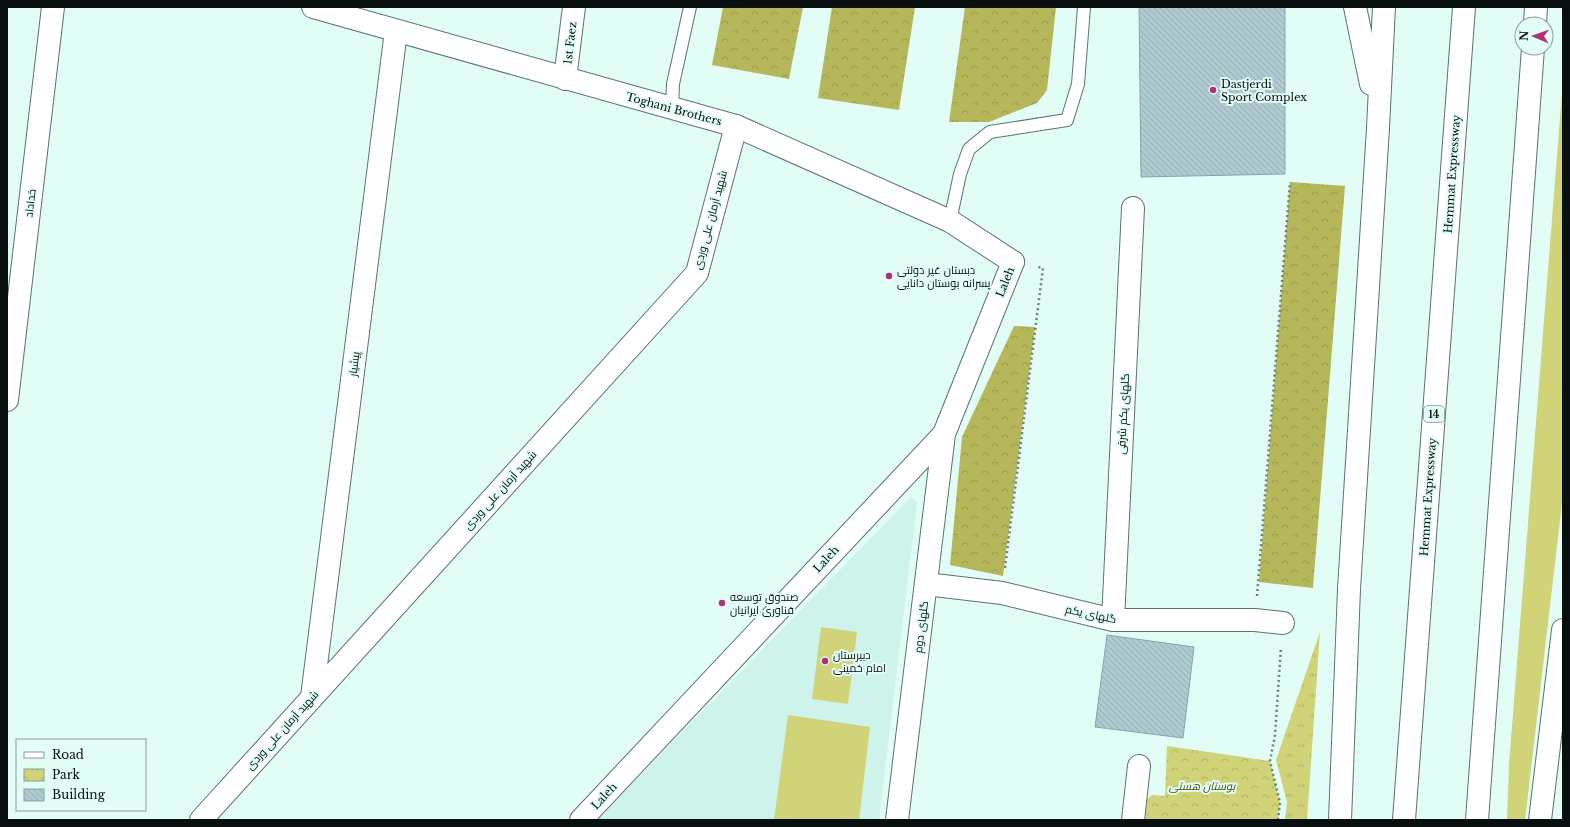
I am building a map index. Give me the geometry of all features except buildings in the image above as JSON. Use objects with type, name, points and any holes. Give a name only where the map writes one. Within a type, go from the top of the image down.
[{"type":"main road","name":"خداداد","points":[[7,400],[53,7]]},
{"type":"main road","name":"Toghani Brothers","points":[[313,7],[356,13],[396,30],[565,79],[736,126],[950,221],[1014,262]]},
{"type":"main road","name":"1st Faez","points":[[565,79],[574,7]]},
{"type":"main road","points":[[1355,7],[1365,51],[1378,128]]},
{"type":"main road","points":[[1340,820],[1349,589],[1378,128],[1384,7]]},
{"type":"main road","name":"Hemmat Expressway","points":[[1404,820],[1464,7]]},
{"type":"main road","name":"پیشیار","points":[[312,697],[396,30]]},
{"type":"main road","points":[[1477,820],[1532,56]]},
{"type":"main road","name":"شهید آرمان علی وردی","points":[[201,820],[697,273],[736,126]]},
{"type":"main road","name":"گلهای یکم شرقی","points":[[1113,620],[1133,208]]},
{"type":"main road","name":"Laleh","points":[[581,820],[944,434],[1014,262]]},
{"type":"main road","name":"گلهای دوم","points":[[897,820],[944,434]]},
{"type":"main road","name":"گلهای یکم","points":[[926,584],[1002,593],[1113,620],[1255,620],[1283,623]]},
{"type":"main road","points":[[1540,820],[1563,630]]},
{"type":"main road","points":[[1133,820],[1139,766]]},
{"type":"lane","points":[[672,108],[673,84],[690,7]]},
{"type":"lane","points":[[950,221],[960,174],[970,149],[990,132],[1067,120],[1078,84],[1084,7]]},
{"type":"path","points":[[1255,620],[1290,182]]},
{"type":"path","points":[[1002,593],[1043,268],[1014,262]]},
{"type":"path","points":[[1278,820],[1280,803],[1270,761],[1275,735],[1283,623]]},
{"type":"shaded area","name":"دبیرستان امام خمینی","points":[[911,497],[917,502],[879,820],[597,820]]},
{"type":"green space","points":[[723,7],[803,7],[789,79],[712,65]]},
{"type":"green space","points":[[832,7],[915,7],[899,110],[818,98]]},
{"type":"green space","points":[[965,7],[1056,7],[1047,90],[1037,103],[989,122],[949,122]]},
{"type":"green space","points":[[1563,80],[1563,495],[1525,820],[1507,820],[1509,764]]},
{"type":"green space","points":[[1290,182],[1345,186],[1313,588],[1259,582]]},
{"type":"green space","points":[[1014,326],[1035,327],[1003,576],[950,565],[962,437]]},
{"type":"green space","points":[[821,627],[857,632],[848,704],[812,699]]},
{"type":"green space","points":[[1320,632],[1307,820],[1285,820],[1287,802],[1276,760]]},
{"type":"green space","points":[[788,715],[870,727],[859,820],[774,820]]},
{"type":"green space","name":"بوستان هستی","points":[[1167,746],[1270,761],[1280,803],[1278,820],[1145,820],[1147,799],[1152,795],[1165,796]]},
{"type":"place","name":"Dastjerdi Sport Complex","points":[[1213,90]]},
{"type":"place","name":"دبستان غیر دولتی پسرانه بوستان دانایی","points":[[889,276]]},
{"type":"place","name":"صندوق توسعه فناوری ایرانیان","points":[[722,603]]},
{"type":"place","name":"دبیرستان امام خمینی","points":[[825,661]]}]
